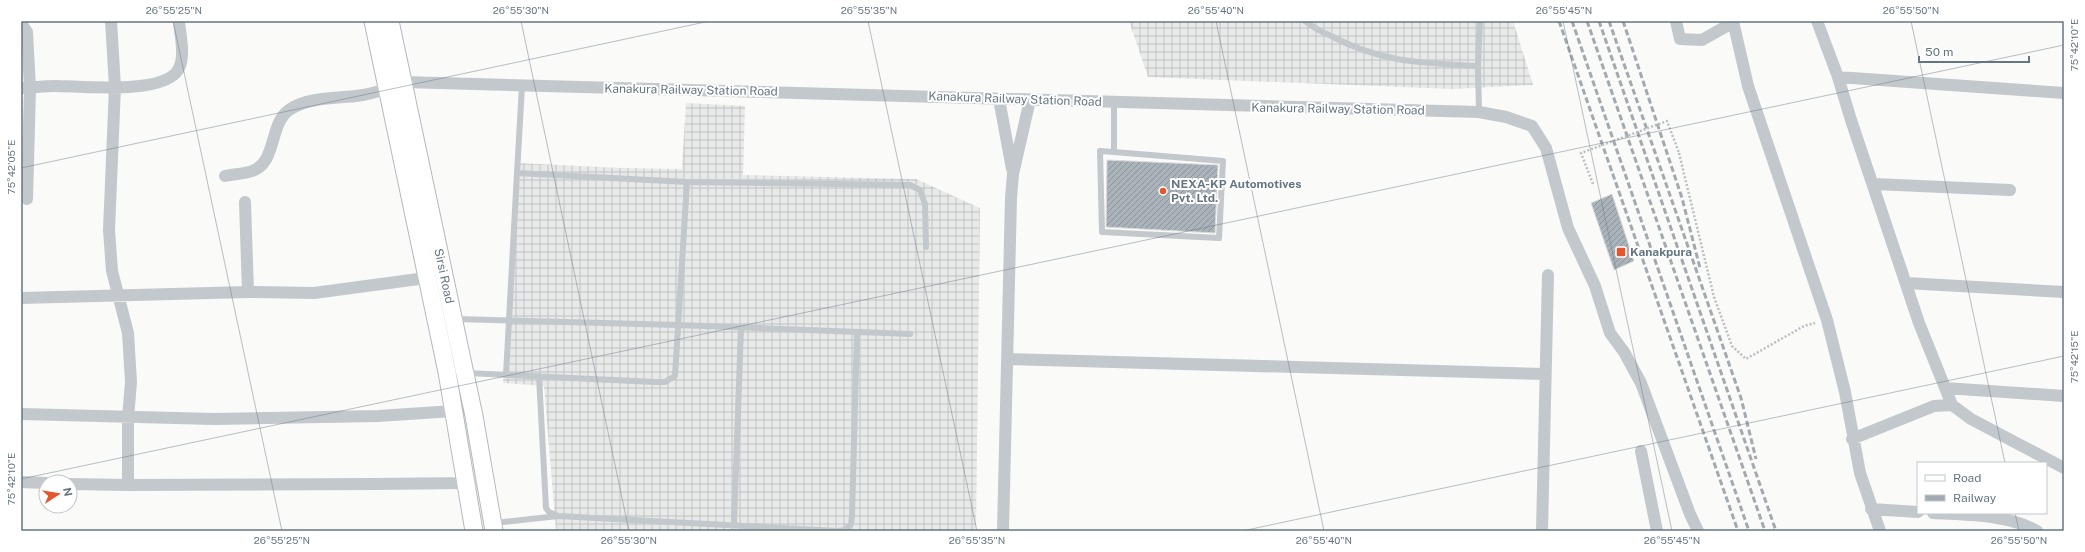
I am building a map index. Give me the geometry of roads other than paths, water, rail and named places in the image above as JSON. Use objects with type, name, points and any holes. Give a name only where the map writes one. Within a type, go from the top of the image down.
[{"type":"main road","name":"Sirsi Road","points":[[372,21],[388,88],[454,411],[474,531]]},
{"type":"main road","name":"Sirsi Road","points":[[390,21],[453,319],[486,480],[494,527]]},
{"type":"street","points":[[111,21],[115,87],[109,230],[112,271],[128,333],[130,382],[128,418],[128,485]]},
{"type":"street","points":[[25,88],[53,86],[115,87],[154,84],[170,79],[179,69],[182,54],[180,21]]},
{"type":"street","points":[[1676,21],[1680,39],[1702,40],[1733,22],[1748,86],[1827,320],[1845,392],[1852,439],[1860,473],[1871,509],[1880,531]]},
{"type":"street","points":[[1817,21],[1838,77],[1919,323],[1952,405],[1971,419],[2064,468]]},
{"type":"street","points":[[21,23],[27,32],[25,88],[27,199]]},
{"type":"street","points":[[1838,77],[2064,93]]},
{"type":"street","name":"Kanakura Railway Station Road","points":[[225,176],[253,171],[263,164],[278,124],[288,111],[304,102],[365,95],[404,82],[1479,112],[1506,117],[1532,126],[1546,148],[1568,228],[1595,286],[1610,333],[1624,352],[1641,383],[1690,514],[1698,531]]},
{"type":"street","points":[[999,99],[1013,174]]},
{"type":"street","points":[[1003,531],[1008,359],[1009,252],[1013,174],[1030,100]]},
{"type":"street","points":[[1874,184],[2010,190]]},
{"type":"street","points":[[245,202],[248,292]]},
{"type":"street","points":[[1542,531],[1548,275]]},
{"type":"street","points":[[21,298],[248,292],[314,293],[426,278]]},
{"type":"street","points":[[1906,283],[2064,292]]},
{"type":"street","points":[[1008,359],[1545,374]]},
{"type":"street","points":[[1945,388],[2064,396]]},
{"type":"street","points":[[1852,439],[1934,406],[1952,405]]},
{"type":"street","points":[[21,414],[128,418],[214,419],[378,416],[454,411]]},
{"type":"street","points":[[1641,451],[1657,531]]},
{"type":"street","points":[[78,484],[465,483],[486,480]]},
{"type":"street","points":[[21,482],[38,483]]},
{"type":"street","points":[[1871,509],[1917,512]]},
{"type":"street","points":[[1945,514],[1992,518],[2007,521],[2037,531]]},
{"type":"lane","points":[[1305,21],[1348,45],[1384,58],[1419,63],[1478,66]]},
{"type":"lane","points":[[1479,112],[1478,66],[1480,21]]},
{"type":"lane","points":[[506,374],[522,86]]},
{"type":"lane","points":[[1114,103],[1114,152]]},
{"type":"lane","points":[[1100,151],[1114,152],[1223,161],[1219,238],[1102,232],[1100,151]]},
{"type":"lane","points":[[517,173],[687,182],[910,185],[920,190],[925,204],[926,247]]},
{"type":"lane","points":[[464,373],[665,382],[675,376],[687,182]]},
{"type":"lane","points":[[453,319],[678,325],[910,334]]},
{"type":"lane","points":[[734,524],[741,328]]},
{"type":"lane","points":[[494,527],[558,516],[734,524],[838,531],[845,530],[851,524],[857,332]]},
{"type":"lane","points":[[539,376],[546,508],[549,512],[558,516]]},
{"type":"railway","points":[[1559,21],[1738,531]]},
{"type":"railway","points":[[1572,21],[1749,531]]},
{"type":"railway","points":[[1587,21],[1765,531]]},
{"type":"railway","points":[[1599,21],[1776,531]]},
{"type":"railway","points":[[1609,21],[1741,398],[1756,459]]},
{"type":"railway","points":[[1623,21],[1682,198],[1700,268]]},
{"type":"place","name":"NEXA-KP Automotives Pvt. Ltd.","points":[[1163,191]]},
{"type":"place","name":"Kanakpura","points":[[1621,252]]}]
